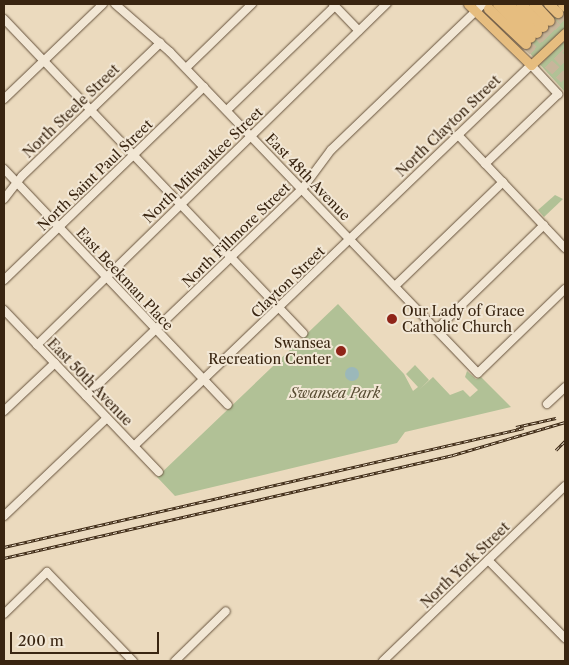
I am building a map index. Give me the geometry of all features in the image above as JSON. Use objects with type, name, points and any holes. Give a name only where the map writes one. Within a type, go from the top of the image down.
[{"type":"highway","points":[[508,4],[537,33]]},
{"type":"highway","points":[[521,4],[537,33]]},
{"type":"highway","points":[[534,4],[537,33]]},
{"type":"highway","points":[[549,4],[562,8]]},
{"type":"highway","points":[[482,6],[537,33]]},
{"type":"main road","points":[[482,6],[531,65]]},
{"type":"main road","name":"North Clayton Street","points":[[531,65],[565,33]]},
{"type":"street","points":[[4,98],[103,4]]},
{"type":"street","name":"East 48th Avenue","points":[[115,4],[186,68],[478,373],[565,289]]},
{"type":"street","points":[[186,68],[252,4]]},
{"type":"street","name":"North Milwaukee Street","points":[[37,345],[387,4]]},
{"type":"street","points":[[227,110],[334,5],[359,31]]},
{"type":"street","name":"North Fillmore Street","points":[[86,396],[302,189],[331,150],[482,6]]},
{"type":"street","points":[[4,19],[303,333]]},
{"type":"street","name":"North Steele Street","points":[[4,199],[91,110],[160,44]]},
{"type":"street","points":[[485,164],[558,94],[531,65]]},
{"type":"street","name":"North Clayton Street","points":[[351,240],[531,65]]},
{"type":"street","name":"North Saint Paul Street","points":[[4,280],[204,87]]},
{"type":"street","points":[[458,135],[565,248]]},
{"type":"street","name":"East Beekman Place","points":[[4,170],[228,405]]},
{"type":"street","points":[[395,286],[503,182]]},
{"type":"street","points":[[437,329],[544,225]]},
{"type":"street","name":"Clayton Street","points":[[134,446],[351,240]]},
{"type":"street","name":"East 50th Avenue","points":[[4,310],[159,472]]},
{"type":"street","points":[[4,411],[55,363]]},
{"type":"street","points":[[547,404],[565,387]]},
{"type":"street","points":[[4,516],[107,418]]},
{"type":"street","name":"North York Street","points":[[383,661],[565,486]]},
{"type":"street","points":[[488,560],[565,638]]},
{"type":"street","points":[[4,614],[47,572],[133,661]]},
{"type":"street","points":[[175,661],[226,611]]},
{"type":"green space","points":[[561,11],[565,16],[565,92],[523,46]]},
{"type":"green space","points":[[555,195],[563,199],[544,217],[538,210]]},
{"type":"green space","name":"Swansea Park","points":[[338,304],[404,374],[413,391],[418,387],[406,374],[415,365],[429,380],[420,389],[433,377],[450,395],[463,390],[470,397],[478,390],[465,377],[467,371],[476,379],[481,377],[511,407],[405,432],[397,443],[175,496],[157,477]]},
{"type":"water","points":[[352,367],[357,369],[359,374],[357,379],[352,381],[347,379],[345,374],[347,369]]},
{"type":"tunnel","points":[[558,13],[565,22]]},
{"type":"tunnel","points":[[550,21],[565,37]]},
{"type":"tunnel","points":[[543,27],[565,50]]},
{"type":"tunnel","points":[[537,33],[565,63]]},
{"type":"tunnel","points":[[526,44],[565,79]]},
{"type":"railway","points":[[516,427],[556,418]]},
{"type":"railway","points":[[4,558],[453,455],[565,422]]},
{"type":"railway","points":[[4,547],[524,428]]},
{"type":"railway","points":[[556,450],[565,441]]},
{"type":"place","name":"Our Lady of Grace Catholic Church","points":[[392,319]]},
{"type":"place","name":"Swansea Recreation Center","points":[[341,351]]}]
